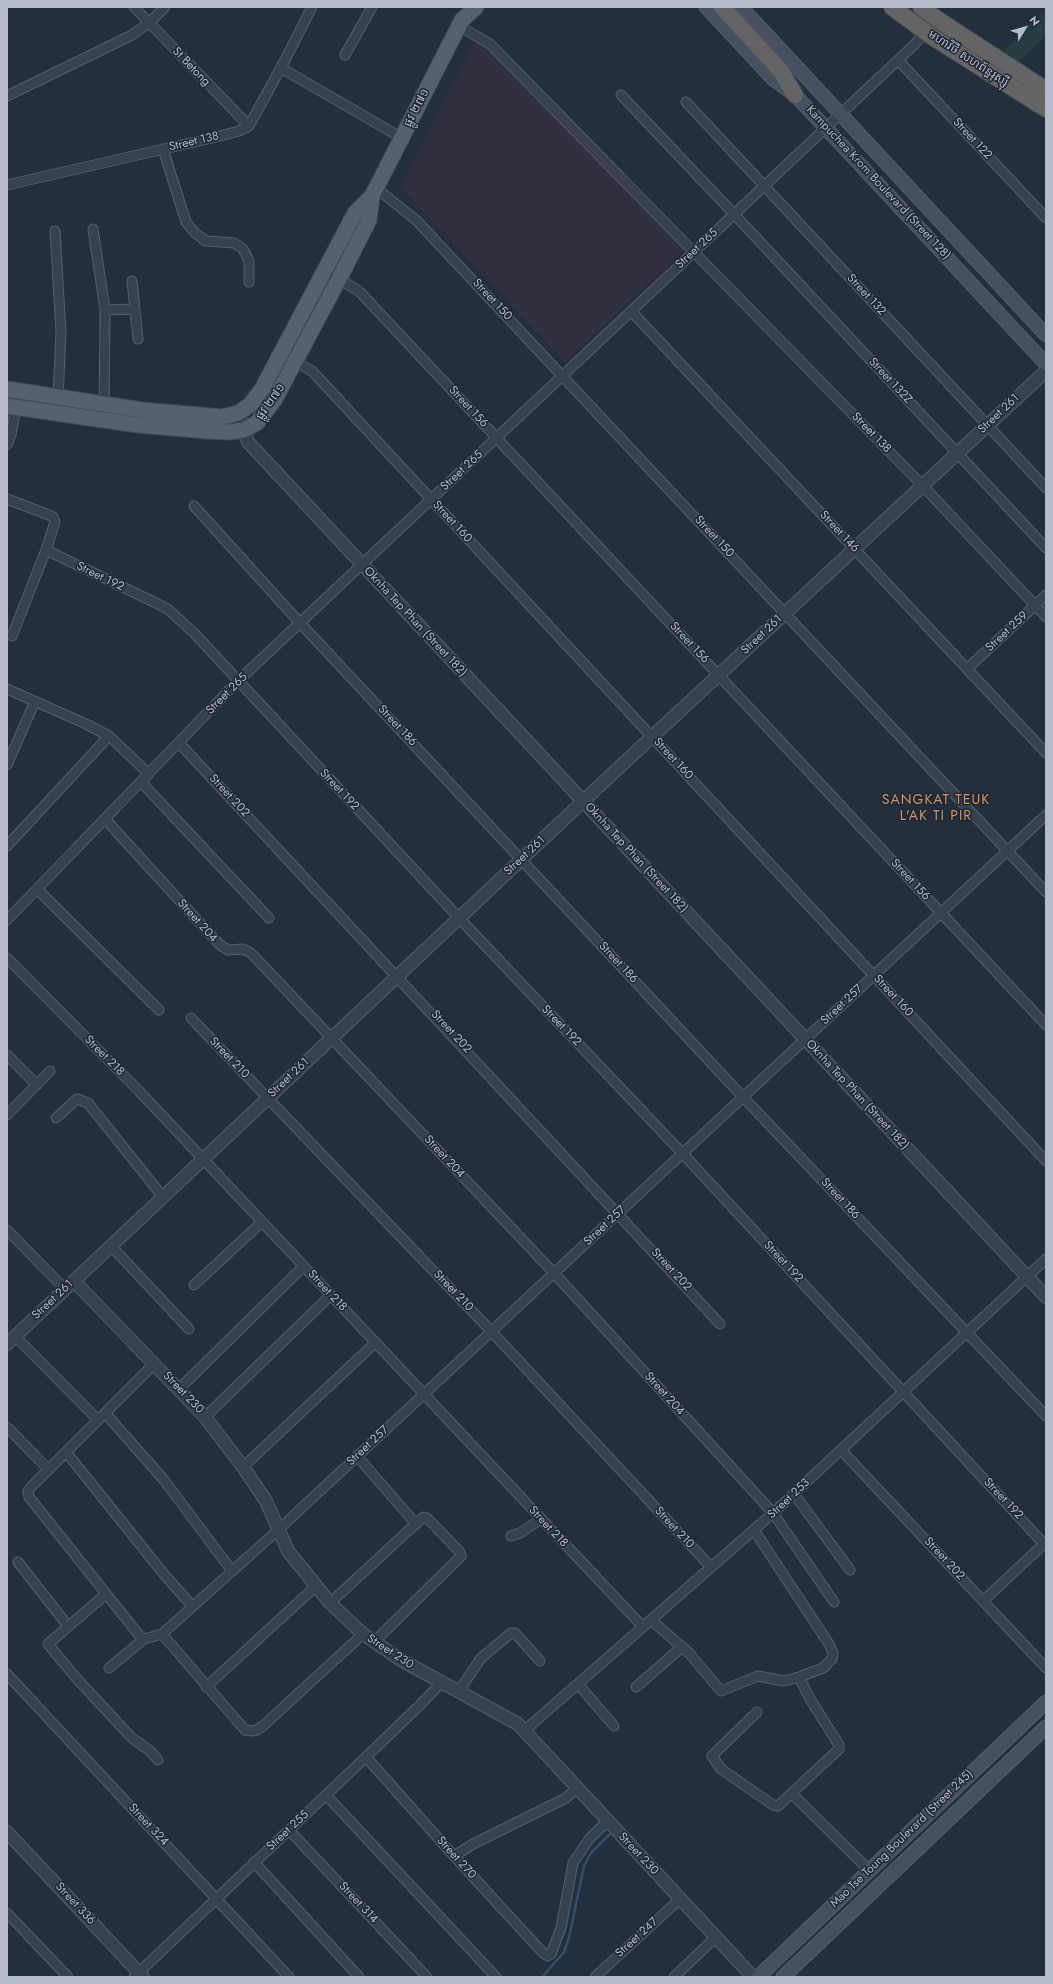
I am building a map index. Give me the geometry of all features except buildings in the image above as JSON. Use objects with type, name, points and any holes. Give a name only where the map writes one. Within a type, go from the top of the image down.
[{"type":"highway","points":[[722,7],[781,71],[795,95]]},
{"type":"highway","name":"មហាវិថី សហព័ន្ធរុស្ស៊ី","points":[[892,7],[924,31],[1046,109]]},
{"type":"highway","name":"មហាវិថី សហព័ន្ធរុស្ស៊ី","points":[[921,7],[1046,90]]},
{"type":"main road","name":"ផ្លូវ ២៧១","points":[[7,390],[106,405],[222,417],[238,413],[250,405],[262,389],[355,213],[374,192],[461,18],[476,7]]},
{"type":"main road","name":"Kampuchea Krom Boulevard (Street 128)","points":[[706,7],[773,79],[795,95],[1046,364]]},
{"type":"main road","name":"Kampuchea Krom Boulevard (Street 128)","points":[[741,7],[1046,335]]},
{"type":"main road","name":"ផ្លូវ ២៧១","points":[[12,406],[104,420],[208,431],[230,432],[244,430],[257,423],[264,416],[275,399],[340,279],[369,220],[374,192]]},
{"type":"main road","name":"Mao Tse Toung Boulevard (Street 245)","points":[[758,1977],[1046,1702]]},
{"type":"main road","name":"Mao Tse Toung Boulevard (Street 245)","points":[[783,1977],[1046,1727]]},
{"type":"street","name":"St Betong","points":[[134,7],[248,126]]},
{"type":"street","points":[[7,96],[132,35],[149,23],[165,7]]},
{"type":"street","points":[[248,126],[281,68],[312,7]]},
{"type":"street","points":[[345,55],[372,7]]},
{"type":"street","name":"Street 138","points":[[461,18],[490,44],[694,251],[923,486],[1046,617]]},
{"type":"street","name":"Street 265","points":[[7,920],[238,682],[915,44],[924,31]]},
{"type":"street","name":"Street 122","points":[[898,60],[1046,218]]},
{"type":"street","points":[[281,68],[402,138]]},
{"type":"street","name":"Street 132Z","points":[[621,95],[1046,548]]},
{"type":"street","name":"Street 132","points":[[686,102],[1046,488]]},
{"type":"street","name":"Street 138","points":[[7,185],[239,131],[248,126]]},
{"type":"street","points":[[163,149],[186,222],[195,233],[206,241],[234,243],[243,249],[249,261],[249,282]]},
{"type":"street","name":"Street 150","points":[[374,192],[416,220],[1046,892]]},
{"type":"street","points":[[93,229],[105,310],[106,405],[104,420]]},
{"type":"street","points":[[55,231],[61,332],[58,398]]},
{"type":"street","name":"Street 156","points":[[325,271],[359,291],[1046,1025]]},
{"type":"street","points":[[132,281],[138,339]]},
{"type":"street","points":[[105,310],[134,309]]},
{"type":"street","name":"Street 146","points":[[631,311],[1046,753]]},
{"type":"street","name":"Street 160","points":[[296,362],[312,371],[1046,1161]]},
{"type":"street","name":"Street 261","points":[[11,1340],[652,737],[1046,371]]},
{"type":"street","points":[[7,445],[11,436],[12,406]]},
{"type":"street","name":"Oknha Tep Phan (Street 182)","points":[[238,413],[248,442],[1046,1297]]},
{"type":"street","points":[[7,499],[53,518],[54,522],[46,550],[12,636]]},
{"type":"street","name":"Street 186","points":[[194,506],[300,623],[521,860],[743,1097],[1046,1416]]},
{"type":"street","name":"Street 192","points":[[46,550],[169,610],[194,633],[238,682],[1045,1543]]},
{"type":"street","name":"Street 259","points":[[967,669],[1046,596]]},
{"type":"street","points":[[7,689],[109,736],[149,774]]},
{"type":"street","points":[[7,766],[35,701]]},
{"type":"street","points":[[7,846],[109,736]]},
{"type":"street","name":"Street 202","points":[[179,742],[619,1213],[720,1324]]},
{"type":"street","points":[[141,782],[269,918]]},
{"type":"street","name":"Street 257","points":[[162,1634],[278,1530],[1046,815]]},
{"type":"street","name":"Street 204","points":[[105,819],[220,945],[228,950],[248,950],[554,1274],[773,1514],[834,1602]]},
{"type":"street","points":[[37,889],[159,1010]]},
{"type":"street","name":"Street 218","points":[[7,958],[140,1092],[642,1628]]},
{"type":"street","name":"Street 210","points":[[191,1018],[491,1331],[711,1567]]},
{"type":"street","points":[[7,1055],[37,1085]]},
{"type":"street","points":[[7,1115],[50,1072]]},
{"type":"street","points":[[56,1118],[77,1100],[88,1103],[163,1197]]},
{"type":"street","points":[[194,1285],[262,1222]]},
{"type":"street","points":[[7,1230],[65,1289]]},
{"type":"street","points":[[111,1246],[189,1329]]},
{"type":"street","name":"Street 253","points":[[524,1731],[773,1514],[1046,1259]]},
{"type":"street","points":[[179,1389],[304,1266]]},
{"type":"street","name":"Street 230","points":[[74,1281],[205,1417],[243,1466],[266,1501],[288,1552],[330,1603],[363,1634],[374,1642],[440,1682],[518,1724],[753,1977]]},
{"type":"street","points":[[205,1417],[331,1295]]},
{"type":"street","points":[[11,1340],[101,1416],[164,1480],[232,1571]]},
{"type":"street","points":[[243,1466],[376,1343]]},
{"type":"street","points":[[144,1639],[139,1636],[29,1497],[30,1488],[154,1364]]},
{"type":"street","points":[[7,1427],[49,1470]]},
{"type":"street","name":"Street 202","points":[[841,1450],[1046,1668]]},
{"type":"street","points":[[66,1452],[163,1573],[192,1606]]},
{"type":"street","points":[[357,1456],[416,1524]]},
{"type":"street","points":[[794,1494],[850,1570]]},
{"type":"street","points":[[330,1603],[424,1517],[428,1519],[460,1552],[460,1556],[374,1642]]},
{"type":"street","points":[[511,1536],[520,1533],[540,1519]]},
{"type":"street","points":[[651,1620],[682,1647],[721,1691],[758,1676],[778,1681],[799,1677],[823,1668],[832,1659],[833,1653],[829,1644],[754,1530]]},
{"type":"street","points":[[983,1601],[1045,1543]]},
{"type":"street","points":[[18,1562],[68,1626]]},
{"type":"street","points":[[206,1687],[315,1586]]},
{"type":"street","points":[[106,1594],[48,1644],[77,1679],[132,1738],[150,1751],[158,1760]]},
{"type":"street","points":[[459,1692],[481,1658],[511,1632],[515,1633],[540,1661]]},
{"type":"street","points":[[108,1668],[144,1639],[162,1634],[206,1687],[245,1730],[257,1730],[363,1634]]},
{"type":"street","points":[[636,1687],[682,1647]]},
{"type":"street","name":"Street 324","points":[[7,1674],[290,1977]]},
{"type":"street","points":[[757,1712],[712,1756],[721,1769],[773,1805],[778,1806],[792,1794],[812,1772],[839,1749],[840,1745],[810,1700],[799,1677]]},
{"type":"street","name":"Street 255","points":[[138,1976],[216,1898],[420,1705],[440,1682]]},
{"type":"street","points":[[578,1684],[614,1726]]},
{"type":"street","name":"Street 270","points":[[366,1757],[454,1856],[543,1953],[548,1956],[551,1954],[561,1928],[573,1863],[590,1838],[608,1821]]},
{"type":"street","points":[[454,1856],[473,1844],[566,1798],[577,1788]]},
{"type":"street","points":[[792,1794],[869,1870]]},
{"type":"street","points":[[326,1795],[496,1977]]},
{"type":"street","name":"Street 314","points":[[289,1830],[427,1977]]},
{"type":"street","name":"Street 336","points":[[7,1832],[138,1976]]},
{"type":"street","points":[[254,1862],[359,1977]]},
{"type":"street","name":"Street 247","points":[[595,1977],[680,1899]]},
{"type":"street","points":[[7,1913],[68,1977]]},
{"type":"street","points":[[674,1977],[716,1937]]},
{"type":"shaded area","points":[[478,43],[488,48],[684,250],[565,362],[400,187],[473,44]]},
{"type":"green space","points":[[1046,9],[1046,35],[1019,62],[1004,51]]},
{"type":"waterway","points":[[542,1977],[564,1952],[569,1938],[584,1866],[591,1853],[610,1834]]},
{"type":"district","name":"SANGKAT TEUK L'AK TI PIR","points":[[936,810]]}]
